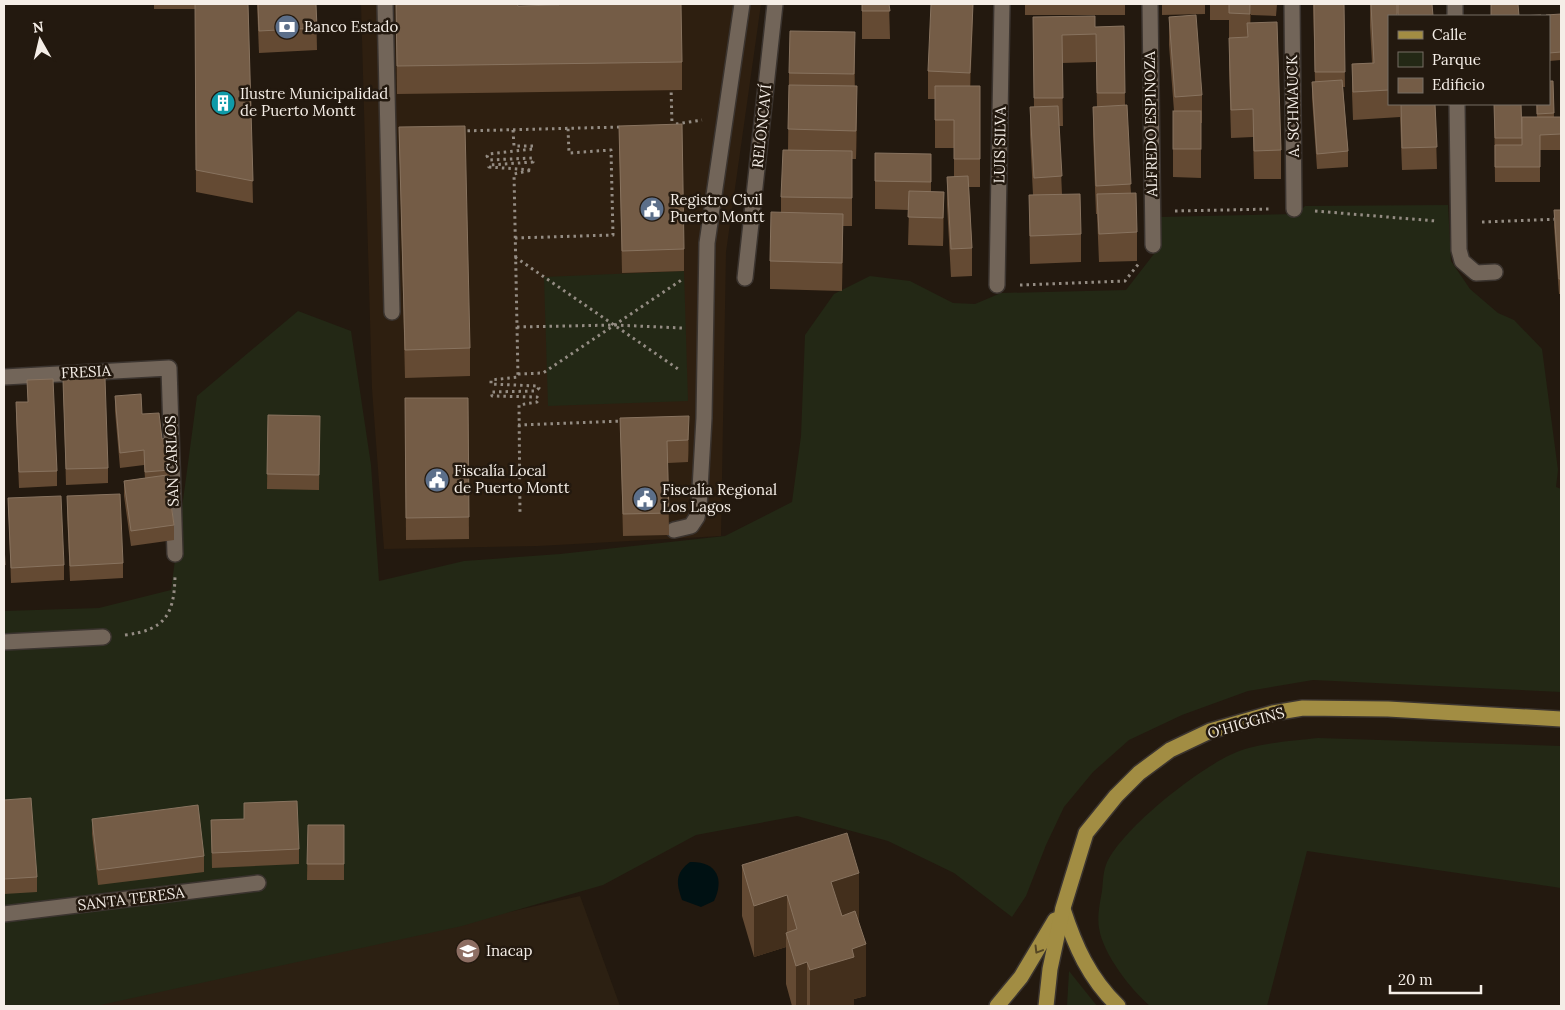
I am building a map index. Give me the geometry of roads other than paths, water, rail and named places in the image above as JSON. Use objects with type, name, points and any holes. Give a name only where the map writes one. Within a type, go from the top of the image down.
[{"type":"main road","name":"O'HIGGINS","points":[[1046,1006],[1050,969],[1063,908],[1086,833],[1099,815],[1139,773],[1170,750],[1210,731],[1273,712],[1303,708],[1388,709],[1561,719]]},
{"type":"main road","points":[[997,1006],[1021,977],[1063,908]]},
{"type":"main road","points":[[1063,908],[1082,959],[1095,980],[1118,1006]]},
{"type":"street","points":[[385,4],[392,312]]},
{"type":"street","points":[[674,530],[691,526],[697,517],[705,387],[707,263],[711,212],[742,4]]},
{"type":"street","name":"RELONCAVÍ","points":[[746,278],[775,4]]},
{"type":"street","name":"LUIS SILVA","points":[[997,285],[1002,4]]},
{"type":"street","name":"ALFREDO ESPINOZA","points":[[1150,4],[1153,245]]},
{"type":"street","name":"A. SCHMAUCK","points":[[1292,4],[1294,209]]},
{"type":"street","points":[[1457,105],[1459,250],[1462,261],[1476,272],[1495,272]]},
{"type":"street","name":"FRESIA","points":[[4,377],[169,368]]},
{"type":"street","name":"SAN CARLOS","points":[[169,368],[175,554]]},
{"type":"street","points":[[4,642],[103,637]]},
{"type":"street","name":"SANTA TERESA","points":[[4,914],[258,883]]},
{"type":"place","name":"Banco Estado","points":[[287,27]]},
{"type":"place","name":"Ilustre Municipalidad de Puerto Montt","points":[[223,103]]},
{"type":"place","name":"Registro Civil Puerto Montt","points":[[652,209]]},
{"type":"place","name":"Fiscalía Local de Puerto Montt","points":[[437,480]]},
{"type":"place","name":"Fiscalía Regional Los Lagos","points":[[645,499]]},
{"type":"place","name":"Inacap","points":[[468,951]]}]
